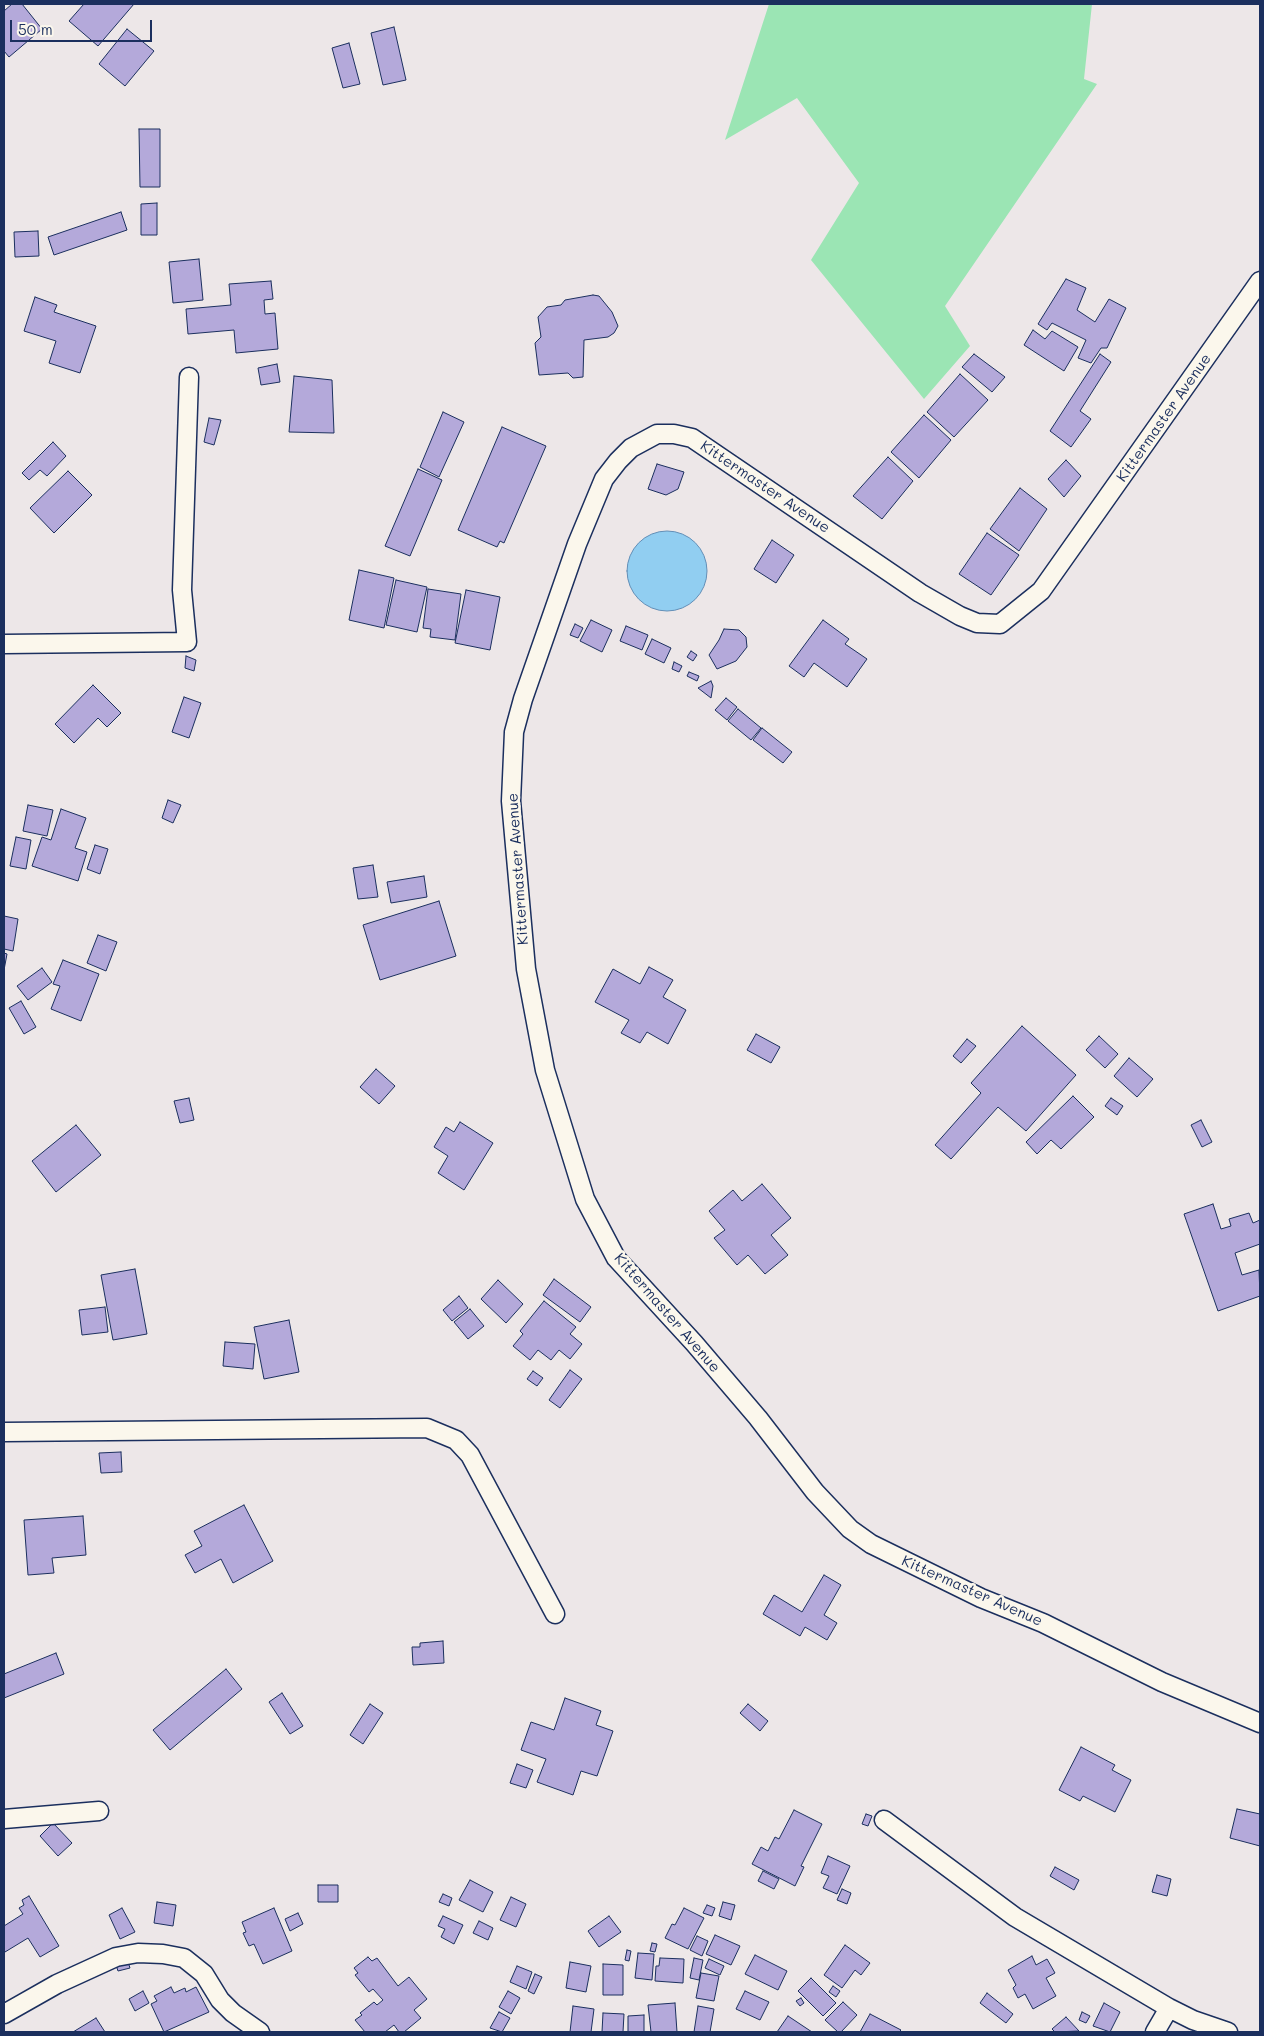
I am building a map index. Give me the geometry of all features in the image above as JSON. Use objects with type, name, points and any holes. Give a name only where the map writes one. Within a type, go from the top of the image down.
[{"type":"street","name":"Kittermaster Avenue","points":[[1260,281],[1041,592],[1000,624],[977,623],[960,616],[920,593],[692,438],[674,434],[657,434],[632,448],[618,461],[604,479],[577,544],[526,690],[514,732],[511,801],[526,969],[545,1070],[585,1199],[616,1258],[751,1411],[815,1492],[850,1529],[871,1544],[981,1598],[1043,1623],[1162,1682],[1260,1723]]},
{"type":"street","points":[[4,644],[187,642],[182,590],[188,377]]},
{"type":"street","points":[[4,1432],[428,1428],[456,1440],[470,1455],[555,1614]]},
{"type":"street","points":[[4,1820],[99,1811]]},
{"type":"street","points":[[884,1820],[1015,1916],[1169,2008],[1192,2020],[1228,2032]]},
{"type":"street","points":[[4,2014],[57,1984],[116,1957],[138,1952],[184,1958],[204,1974],[220,2000],[233,2013],[260,2032]]},
{"type":"street","points":[[1155,2032],[1169,2008]]},
{"type":"green space","points":[[769,4],[1092,4],[1084,79],[1097,84],[945,306],[970,346],[924,399],[811,260],[859,183],[797,98],[725,140]]},
{"type":"water","points":[[667,531],[682,534],[695,543],[704,556],[707,571],[704,586],[695,599],[682,608],[667,611],[652,608],[639,599],[630,586],[627,571],[630,556],[639,543],[652,534]]},
{"type":"building","points":[[12,4],[22,4],[42,29],[9,57],[4,51],[4,11]]},
{"type":"building","points":[[84,4],[134,4],[98,46],[69,21]]},
{"type":"building","points":[[394,27],[406,80],[383,85],[371,33]]},
{"type":"building","points":[[127,29],[154,51],[125,86],[99,64]]},
{"type":"building","points":[[349,43],[360,84],[343,88],[332,48]]},
{"type":"building","points":[[139,129],[160,129],[160,187],[140,187]]},
{"type":"building","points":[[157,203],[157,235],[141,235],[141,204]]},
{"type":"building","points":[[121,212],[127,230],[54,255],[48,237]]},
{"type":"building","points":[[38,231],[39,256],[15,257],[14,232]]},
{"type":"building","points":[[199,259],[203,300],[173,303],[169,262]]},
{"type":"building","points":[[1066,279],[1086,288],[1077,310],[1095,322],[1109,299],[1126,308],[1107,348],[1101,348],[1091,363],[1078,358],[1086,340],[1052,323],[1047,330],[1038,324]]},
{"type":"building","points":[[271,281],[273,299],[264,300],[265,314],[275,313],[278,349],[236,353],[234,330],[188,334],[186,309],[231,305],[229,284]]},
{"type":"building","points":[[593,295],[599,296],[612,312],[618,326],[614,333],[608,337],[584,340],[583,377],[573,378],[568,373],[539,375],[535,343],[541,337],[538,317],[547,307],[561,305],[565,300]]},
{"type":"building","points":[[35,297],[57,305],[54,312],[96,326],[80,373],[49,363],[56,341],[24,331]]},
{"type":"building","points":[[1033,330],[1045,339],[1052,331],[1078,347],[1064,371],[1024,345]]},
{"type":"building","points":[[974,354],[1005,377],[992,392],[962,367]]},
{"type":"building","points":[[1100,354],[1111,362],[1080,411],[1091,419],[1071,447],[1050,431]]},
{"type":"building","points":[[277,364],[280,382],[261,385],[258,368]]},
{"type":"building","points":[[960,374],[988,400],[954,437],[927,412]]},
{"type":"building","points":[[294,376],[332,380],[334,433],[289,432]]},
{"type":"building","points":[[443,412],[464,422],[439,477],[420,467]]},
{"type":"building","points":[[924,415],[951,440],[919,478],[891,452]]},
{"type":"building","points":[[209,418],[221,420],[214,445],[204,442]]},
{"type":"building","points":[[502,427],[546,446],[504,543],[500,541],[497,547],[458,530]]},
{"type":"building","points":[[53,442],[66,456],[47,476],[40,470],[29,480],[22,473]]},
{"type":"building","points":[[888,457],[913,481],[882,519],[853,496]]},
{"type":"building","points":[[1066,460],[1081,476],[1064,497],[1048,479]]},
{"type":"building","points":[[657,464],[684,472],[678,489],[666,495],[648,489]]},
{"type":"building","points":[[418,469],[442,480],[410,556],[385,546]]},
{"type":"building","points":[[68,471],[92,495],[54,533],[30,508]]},
{"type":"building","points":[[1020,488],[1047,509],[1019,551],[990,529]]},
{"type":"building","points":[[987,533],[1019,555],[991,595],[959,574]]},
{"type":"building","points":[[772,540],[794,555],[776,583],[754,569]]},
{"type":"building","points":[[359,570],[394,578],[384,628],[349,620]]},
{"type":"building","points":[[396,580],[427,587],[417,632],[386,625]]},
{"type":"building","points":[[428,589],[461,594],[455,640],[430,637],[431,629],[423,628]]},
{"type":"building","points":[[466,590],[500,597],[490,650],[455,643]]},
{"type":"building","points":[[591,620],[612,630],[602,652],[580,641]]},
{"type":"building","points":[[823,620],[849,639],[845,644],[867,659],[847,687],[814,663],[804,677],[789,666]]},
{"type":"building","points":[[575,624],[583,628],[578,638],[570,635]]},
{"type":"building","points":[[626,626],[648,635],[642,650],[620,641]]},
{"type":"building","points":[[724,629],[739,630],[746,637],[747,647],[736,661],[717,669],[709,655]]},
{"type":"building","points":[[652,639],[671,648],[664,663],[645,654]]},
{"type":"building","points":[[691,651],[697,655],[693,661],[687,657]]},
{"type":"building","points":[[186,656],[196,660],[194,671],[185,668]]},
{"type":"building","points":[[674,662],[682,666],[679,672],[672,669]]},
{"type":"building","points":[[689,672],[699,676],[697,681],[687,676]]},
{"type":"building","points":[[711,681],[713,686],[711,698],[698,688]]},
{"type":"building","points":[[93,685],[121,713],[107,727],[98,718],[74,743],[55,724]]},
{"type":"building","points":[[184,697],[201,703],[189,738],[172,732]]},
{"type":"building","points":[[726,698],[737,707],[727,720],[715,710]]},
{"type":"building","points":[[738,709],[761,728],[751,740],[728,721]]},
{"type":"building","points":[[762,728],[792,752],[783,763],[753,740]]},
{"type":"building","points":[[168,800],[181,805],[173,823],[162,818]]},
{"type":"building","points":[[28,805],[53,810],[47,836],[23,831]]},
{"type":"building","points":[[61,809],[86,818],[75,848],[87,852],[78,881],[32,866],[42,837],[51,840]]},
{"type":"building","points":[[16,837],[31,840],[26,869],[10,866]]},
{"type":"building","points":[[95,845],[108,849],[100,874],[87,869]]},
{"type":"building","points":[[373,865],[378,897],[358,899],[353,868]]},
{"type":"building","points":[[424,876],[427,897],[391,903],[387,882]]},
{"type":"building","points":[[439,901],[456,956],[380,980],[363,925]]},
{"type":"building","points":[[4,916],[18,919],[13,951],[4,949]]},
{"type":"building","points":[[98,935],[117,942],[106,971],[87,963]]},
{"type":"building","points":[[4,953],[7,954],[4,970]]},
{"type":"building","points":[[63,960],[99,974],[81,1021],[51,1009],[60,986],[53,984]]},
{"type":"building","points":[[649,967],[673,980],[663,997],[686,1010],[668,1044],[647,1032],[640,1043],[621,1033],[629,1020],[595,1002],[613,969],[640,984]]},
{"type":"building","points":[[42,968],[52,982],[28,1000],[17,986]]},
{"type":"building","points":[[21,1001],[36,1027],[24,1034],[9,1008]]},
{"type":"building","points":[[1022,1026],[1076,1075],[1026,1131],[998,1107],[951,1159],[935,1145],[981,1093],[971,1083]]},
{"type":"building","points":[[756,1034],[780,1047],[771,1063],[747,1050]]},
{"type":"building","points":[[1099,1036],[1118,1054],[1105,1068],[1086,1050]]},
{"type":"building","points":[[967,1039],[976,1046],[961,1063],[953,1056]]},
{"type":"building","points":[[1129,1058],[1153,1079],[1137,1097],[1114,1076]]},
{"type":"building","points":[[376,1069],[395,1086],[379,1104],[360,1087]]},
{"type":"building","points":[[1073,1096],[1094,1117],[1061,1149],[1051,1140],[1037,1154],[1026,1142]]},
{"type":"building","points":[[189,1098],[194,1120],[180,1123],[174,1101]]},
{"type":"building","points":[[1111,1098],[1123,1106],[1117,1115],[1105,1106]]},
{"type":"building","points":[[1201,1120],[1212,1142],[1202,1147],[1191,1125]]},
{"type":"building","points":[[460,1122],[493,1143],[464,1190],[438,1173],[448,1156],[434,1147],[446,1127],[454,1132]]},
{"type":"building","points":[[76,1125],[101,1155],[56,1192],[32,1161]]},
{"type":"building","points":[[762,1184],[791,1218],[771,1235],[788,1255],[765,1274],[748,1255],[737,1265],[714,1238],[725,1230],[709,1211],[733,1190],[742,1201]]},
{"type":"building","points":[[1213,1204],[1221,1229],[1231,1226],[1229,1219],[1249,1213],[1253,1223],[1260,1220],[1260,1244],[1235,1253],[1242,1275],[1259,1270],[1260,1296],[1218,1311],[1184,1214]]},
{"type":"building","points":[[135,1269],[147,1334],[113,1340],[101,1275]]},
{"type":"building","points":[[554,1279],[591,1307],[580,1322],[543,1295]]},
{"type":"building","points":[[498,1280],[523,1304],[506,1323],[481,1299]]},
{"type":"building","points":[[459,1296],[468,1308],[452,1321],[443,1310]]},
{"type":"building","points":[[544,1301],[576,1327],[570,1334],[582,1344],[570,1359],[559,1350],[551,1360],[538,1350],[530,1360],[513,1346],[523,1334],[520,1331]]},
{"type":"building","points":[[105,1307],[108,1332],[82,1335],[79,1310]]},
{"type":"building","points":[[470,1309],[484,1326],[468,1339],[454,1322]]},
{"type":"building","points":[[289,1320],[299,1372],[264,1379],[254,1327]]},
{"type":"building","points":[[225,1342],[255,1344],[253,1369],[223,1366]]},
{"type":"building","points":[[570,1370],[582,1379],[560,1408],[549,1400]]},
{"type":"building","points":[[533,1371],[543,1378],[537,1386],[527,1379]]},
{"type":"building","points":[[121,1452],[122,1472],[101,1473],[99,1453]]},
{"type":"building","points":[[244,1505],[273,1561],[233,1583],[221,1559],[195,1573],[185,1555],[202,1546],[194,1531]]},
{"type":"building","points":[[83,1516],[86,1555],[52,1558],[54,1573],[28,1575],[24,1520]]},
{"type":"building","points":[[824,1575],[841,1585],[824,1615],[837,1623],[827,1640],[805,1627],[800,1636],[763,1614],[774,1595],[802,1612]]},
{"type":"building","points":[[443,1641],[444,1663],[413,1665],[412,1647],[420,1647],[420,1643]]},
{"type":"building","points":[[56,1653],[64,1674],[4,1698],[4,1674]]},
{"type":"building","points":[[226,1669],[242,1689],[170,1750],[153,1730]]},
{"type":"building","points":[[282,1693],[303,1726],[290,1734],[269,1702]]},
{"type":"building","points":[[565,1698],[601,1711],[596,1725],[613,1731],[597,1776],[581,1771],[573,1795],[537,1782],[546,1759],[521,1750],[531,1722],[554,1730]]},
{"type":"building","points":[[370,1704],[383,1713],[363,1744],[350,1735]]},
{"type":"building","points":[[748,1704],[768,1721],[760,1731],[740,1713]]},
{"type":"building","points":[[1081,1747],[1115,1765],[1112,1770],[1131,1780],[1115,1812],[1083,1796],[1080,1801],[1059,1790]]},
{"type":"building","points":[[517,1764],[533,1770],[526,1788],[510,1783]]},
{"type":"building","points":[[1237,1809],[1260,1814],[1260,1846],[1230,1838]]},
{"type":"building","points":[[794,1810],[822,1824],[801,1866],[804,1867],[795,1886],[752,1864],[761,1847],[768,1851],[775,1837],[779,1839]]},
{"type":"building","points":[[866,1814],[872,1816],[868,1826],[862,1824]]},
{"type":"building","points":[[53,1823],[72,1843],[58,1856],[40,1836]]},
{"type":"building","points":[[828,1856],[850,1866],[837,1894],[823,1888],[829,1876],[821,1873]]},
{"type":"building","points":[[1055,1867],[1079,1880],[1074,1890],[1050,1876]]},
{"type":"building","points":[[763,1871],[779,1879],[774,1889],[758,1881]]},
{"type":"building","points":[[1157,1875],[1171,1879],[1167,1896],[1152,1892]]},
{"type":"building","points":[[470,1880],[493,1892],[483,1912],[459,1900]]},
{"type":"building","points":[[318,1885],[338,1885],[338,1902],[318,1902]]},
{"type":"building","points":[[842,1889],[851,1893],[847,1904],[837,1900]]},
{"type":"building","points":[[443,1894],[452,1898],[449,1906],[439,1902]]},
{"type":"building","points":[[29,1896],[59,1946],[40,1957],[28,1938],[5,1952],[4,1949],[4,1926],[23,1914],[19,1908],[24,1905],[22,1900]]},
{"type":"building","points":[[511,1897],[526,1904],[516,1927],[500,1920]]},
{"type":"building","points":[[157,1902],[176,1905],[173,1926],[154,1923]]},
{"type":"building","points":[[723,1902],[735,1905],[731,1920],[719,1916]]},
{"type":"building","points":[[707,1905],[715,1908],[712,1916],[703,1913]]},
{"type":"building","points":[[122,1908],[135,1932],[120,1939],[109,1915]]},
{"type":"building","points":[[274,1908],[292,1951],[263,1964],[254,1944],[249,1946],[243,1933],[246,1932],[242,1922]]},
{"type":"building","points":[[684,1908],[704,1918],[688,1949],[665,1938],[672,1924],[675,1925]]},
{"type":"building","points":[[298,1913],[303,1924],[290,1931],[285,1919]]},
{"type":"building","points":[[443,1916],[463,1925],[454,1944],[441,1937],[445,1929],[438,1926]]},
{"type":"building","points":[[609,1916],[621,1932],[599,1947],[588,1931]]},
{"type":"building","points":[[479,1921],[493,1928],[488,1940],[473,1933]]},
{"type":"building","points":[[715,1935],[740,1946],[731,1965],[706,1954]]},
{"type":"building","points":[[697,1936],[708,1941],[702,1956],[690,1950]]},
{"type":"building","points":[[652,1943],[657,1944],[655,1952],[650,1951]]},
{"type":"building","points":[[845,1945],[870,1963],[861,1975],[855,1970],[842,1988],[824,1975]]},
{"type":"building","points":[[627,1950],[631,1951],[629,1961],[625,1960]]},
{"type":"building","points":[[638,1953],[654,1954],[652,1980],[635,1978]]},
{"type":"building","points":[[755,1955],[787,1971],[778,1990],[745,1974]]},
{"type":"building","points":[[1032,1956],[1036,1965],[1047,1959],[1055,1973],[1046,1978],[1056,1996],[1033,2009],[1025,1994],[1018,1998],[1013,1988],[1016,1985],[1008,1970]]},
{"type":"building","points":[[368,1957],[372,1961],[377,1958],[398,1986],[409,1977],[427,1999],[414,2010],[421,2018],[404,2032],[399,2032],[394,2025],[385,2032],[365,2032],[355,2020],[362,2015],[360,2013],[374,2002],[377,2005],[383,2000],[373,1989],[369,1992],[355,1975],[358,1973],[354,1968]]},
{"type":"building","points":[[660,1958],[684,1959],[683,1983],[655,1981],[656,1966],[659,1966]]},
{"type":"building","points":[[694,1958],[703,1960],[699,1980],[690,1978]]},
{"type":"building","points":[[127,1959],[130,1968],[118,1971],[115,1962]]},
{"type":"building","points":[[709,1959],[724,1966],[720,1975],[705,1968]]},
{"type":"building","points":[[570,1962],[591,1966],[586,1992],[566,1988]]},
{"type":"building","points":[[603,1964],[623,1965],[623,1995],[603,1995]]},
{"type":"building","points":[[517,1966],[532,1972],[526,1989],[510,1982]]},
{"type":"building","points":[[701,1973],[719,1976],[714,2001],[696,1998]]},
{"type":"building","points":[[535,1974],[542,1977],[534,1994],[528,1991]]},
{"type":"building","points":[[811,1978],[836,2003],[823,2016],[798,1991]]},
{"type":"building","points":[[833,1986],[840,1991],[836,1997],[829,1992]]},
{"type":"building","points":[[171,1987],[174,1993],[185,1988],[186,1992],[196,1987],[209,2012],[164,2032],[151,2004],[157,2001],[154,1996]]},
{"type":"building","points":[[143,1991],[149,2003],[135,2011],[129,1999]]},
{"type":"building","points":[[508,1991],[520,1998],[511,2014],[499,2007]]},
{"type":"building","points":[[745,1991],[769,2002],[760,2020],[736,2009]]},
{"type":"building","points":[[987,1993],[1013,2014],[1006,2023],[980,2003]]},
{"type":"building","points":[[801,1998],[804,2003],[800,2006],[796,2001]]},
{"type":"building","points":[[843,2002],[857,2015],[841,2032],[838,2032],[825,2020]]},
{"type":"building","points":[[675,2003],[677,2032],[651,2032],[648,2005]]},
{"type":"building","points":[[1104,2003],[1120,2012],[1110,2032],[1093,2026]]},
{"type":"building","points":[[573,2006],[594,2009],[591,2032],[570,2032]]},
{"type":"building","points":[[698,2006],[714,2009],[710,2032],[694,2032]]},
{"type":"building","points":[[499,2012],[510,2018],[502,2032],[490,2028]]},
{"type":"building","points":[[1082,2012],[1090,2016],[1086,2023],[1079,2020]]},
{"type":"building","points":[[603,2013],[624,2014],[623,2032],[602,2032]]},
{"type":"building","points":[[870,2014],[901,2030],[899,2032],[860,2032]]},
{"type":"building","points":[[644,2015],[644,2032],[628,2032],[628,2016]]},
{"type":"building","points":[[788,2016],[812,2032],[777,2032]]},
{"type":"building","points":[[1066,2017],[1079,2031],[1055,2032],[1052,2029]]},
{"type":"building","points":[[96,2018],[105,2032],[73,2032]]}]
